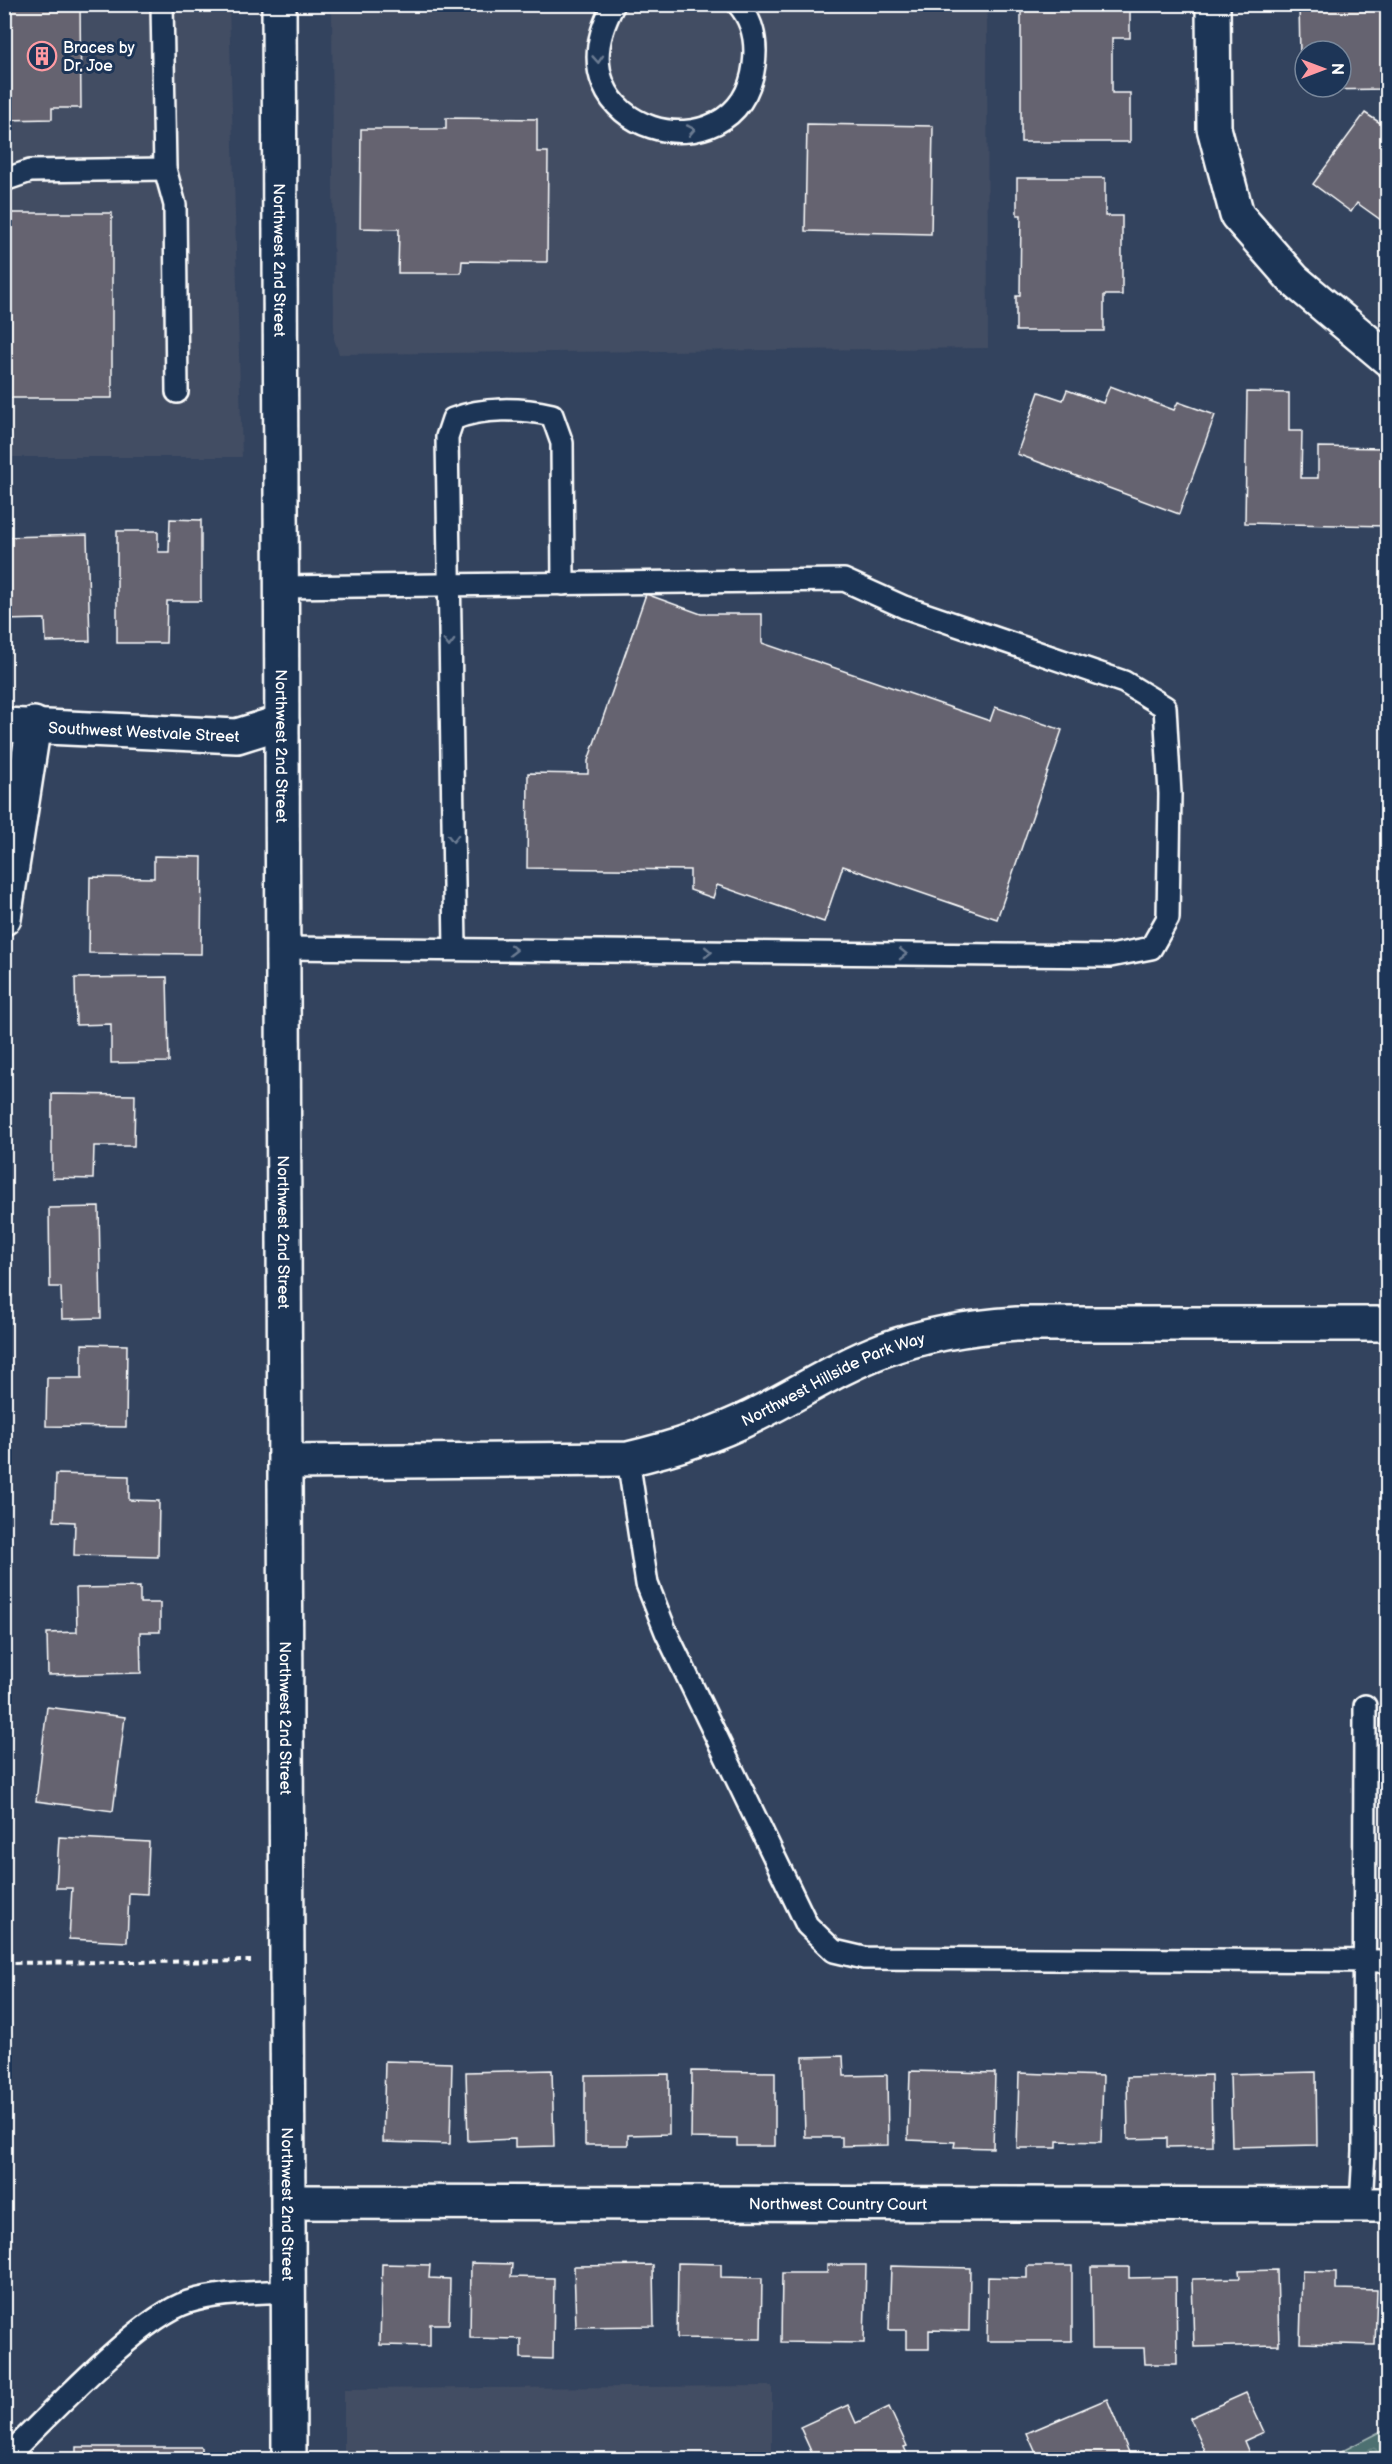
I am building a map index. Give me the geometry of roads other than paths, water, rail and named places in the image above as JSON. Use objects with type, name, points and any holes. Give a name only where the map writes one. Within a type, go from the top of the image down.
[{"type":"street","name":"Northwest 2nd Street","points":[[279,4],[287,1462],[289,2460]]},
{"type":"street","points":[[1213,4],[1214,128],[1237,215],[1294,280],[1388,359]]},
{"type":"street","name":"Southwest Westvale Street","points":[[19,724],[237,736],[282,722]]},
{"type":"street","points":[[4,918],[19,724]]},
{"type":"street","name":"Northwest Hillside Park Way","points":[[287,1462],[628,1459],[673,1449],[751,1418],[882,1350],[938,1333],[1017,1324],[1388,1324]]},
{"type":"street","name":"Northwest Country Court","points":[[289,2202],[1374,2205]]},
{"type":"lane","points":[[162,4],[165,169],[175,205],[177,392]]},
{"type":"lane","points":[[614,4],[603,25],[597,49],[604,87],[615,103],[635,121],[659,131],[685,133],[711,125],[733,110],[746,93],[753,74],[756,52],[753,31],[738,4]]},
{"type":"lane","points":[[4,180],[30,171],[165,169]]},
{"type":"lane","points":[[455,949],[447,437],[453,419],[472,412],[532,410],[552,415],[562,443],[563,584]]},
{"type":"lane","points":[[282,587],[844,580],[904,607],[1124,682],[1165,707],[1170,794],[1168,918],[1151,948],[1110,956],[284,948]]},
{"type":"lane","points":[[628,1459],[647,1584],[666,1632],[807,1925],[834,1951],[864,1958],[1388,1961]]},
{"type":"lane","points":[[1365,1706],[1364,2152],[1374,2205]]},
{"type":"lane","points":[[4,2459],[154,2320],[185,2303],[209,2296],[288,2290]]},
{"type":"place","name":"Braces by Dr. Joe","points":[[42,56]]}]
